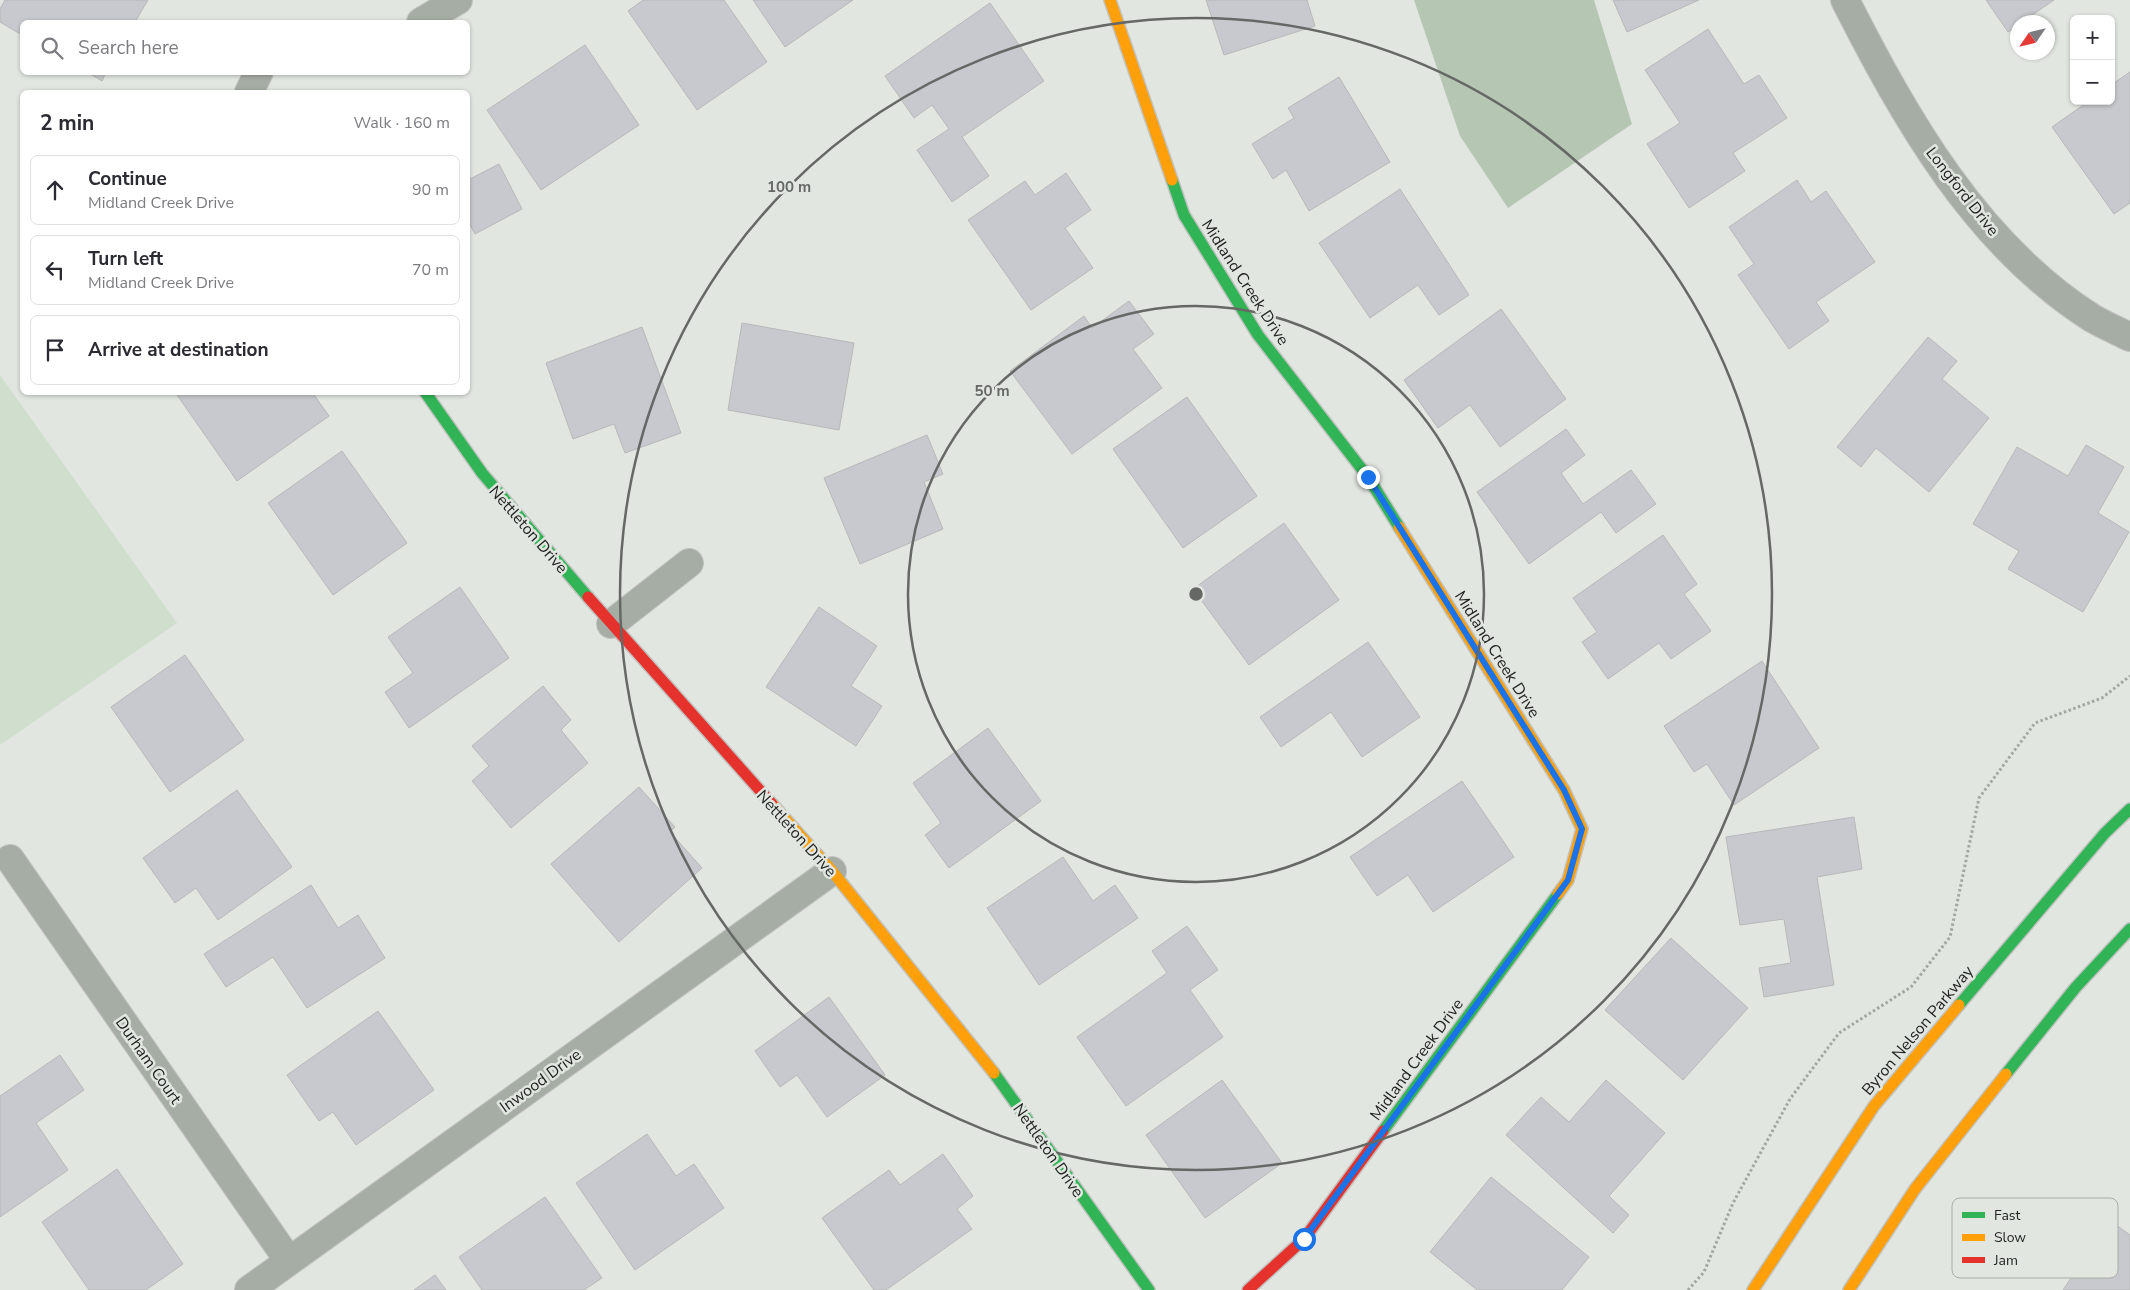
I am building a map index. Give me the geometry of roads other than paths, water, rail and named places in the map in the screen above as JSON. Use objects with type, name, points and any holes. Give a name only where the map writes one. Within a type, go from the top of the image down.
[{"type":"street","points":[[424,20],[458,0]]},
{"type":"street","name":"Midland Creek Drive","points":[[1110,0],[1184,215],[1258,335],[1368,477],[1564,790],[1582,829],[1568,880],[1304,1239],[1248,1290]]},
{"type":"street","name":"Longford Drive","points":[[1845,0],[1874,56],[1933,156],[1983,221],[2036,275],[2093,318],[2130,337]]},
{"type":"street","points":[[250,90],[258,75]]},
{"type":"street","name":"Nettleton Drive","points":[[427,395],[482,473],[612,624],[832,871],[980,1053],[1149,1290]]},
{"type":"street","points":[[612,624],[689,563]]},
{"type":"street","name":"Byron Nelson Parkway","points":[[1753,1290],[1874,1106],[2105,833],[2130,809]]},
{"type":"street","name":"Durham Court","points":[[10,859],[289,1261]]},
{"type":"street","name":"Inwood Drive","points":[[250,1290],[832,871]]},
{"type":"street","points":[[1849,1290],[1915,1189],[2076,987],[2130,929]]}]
